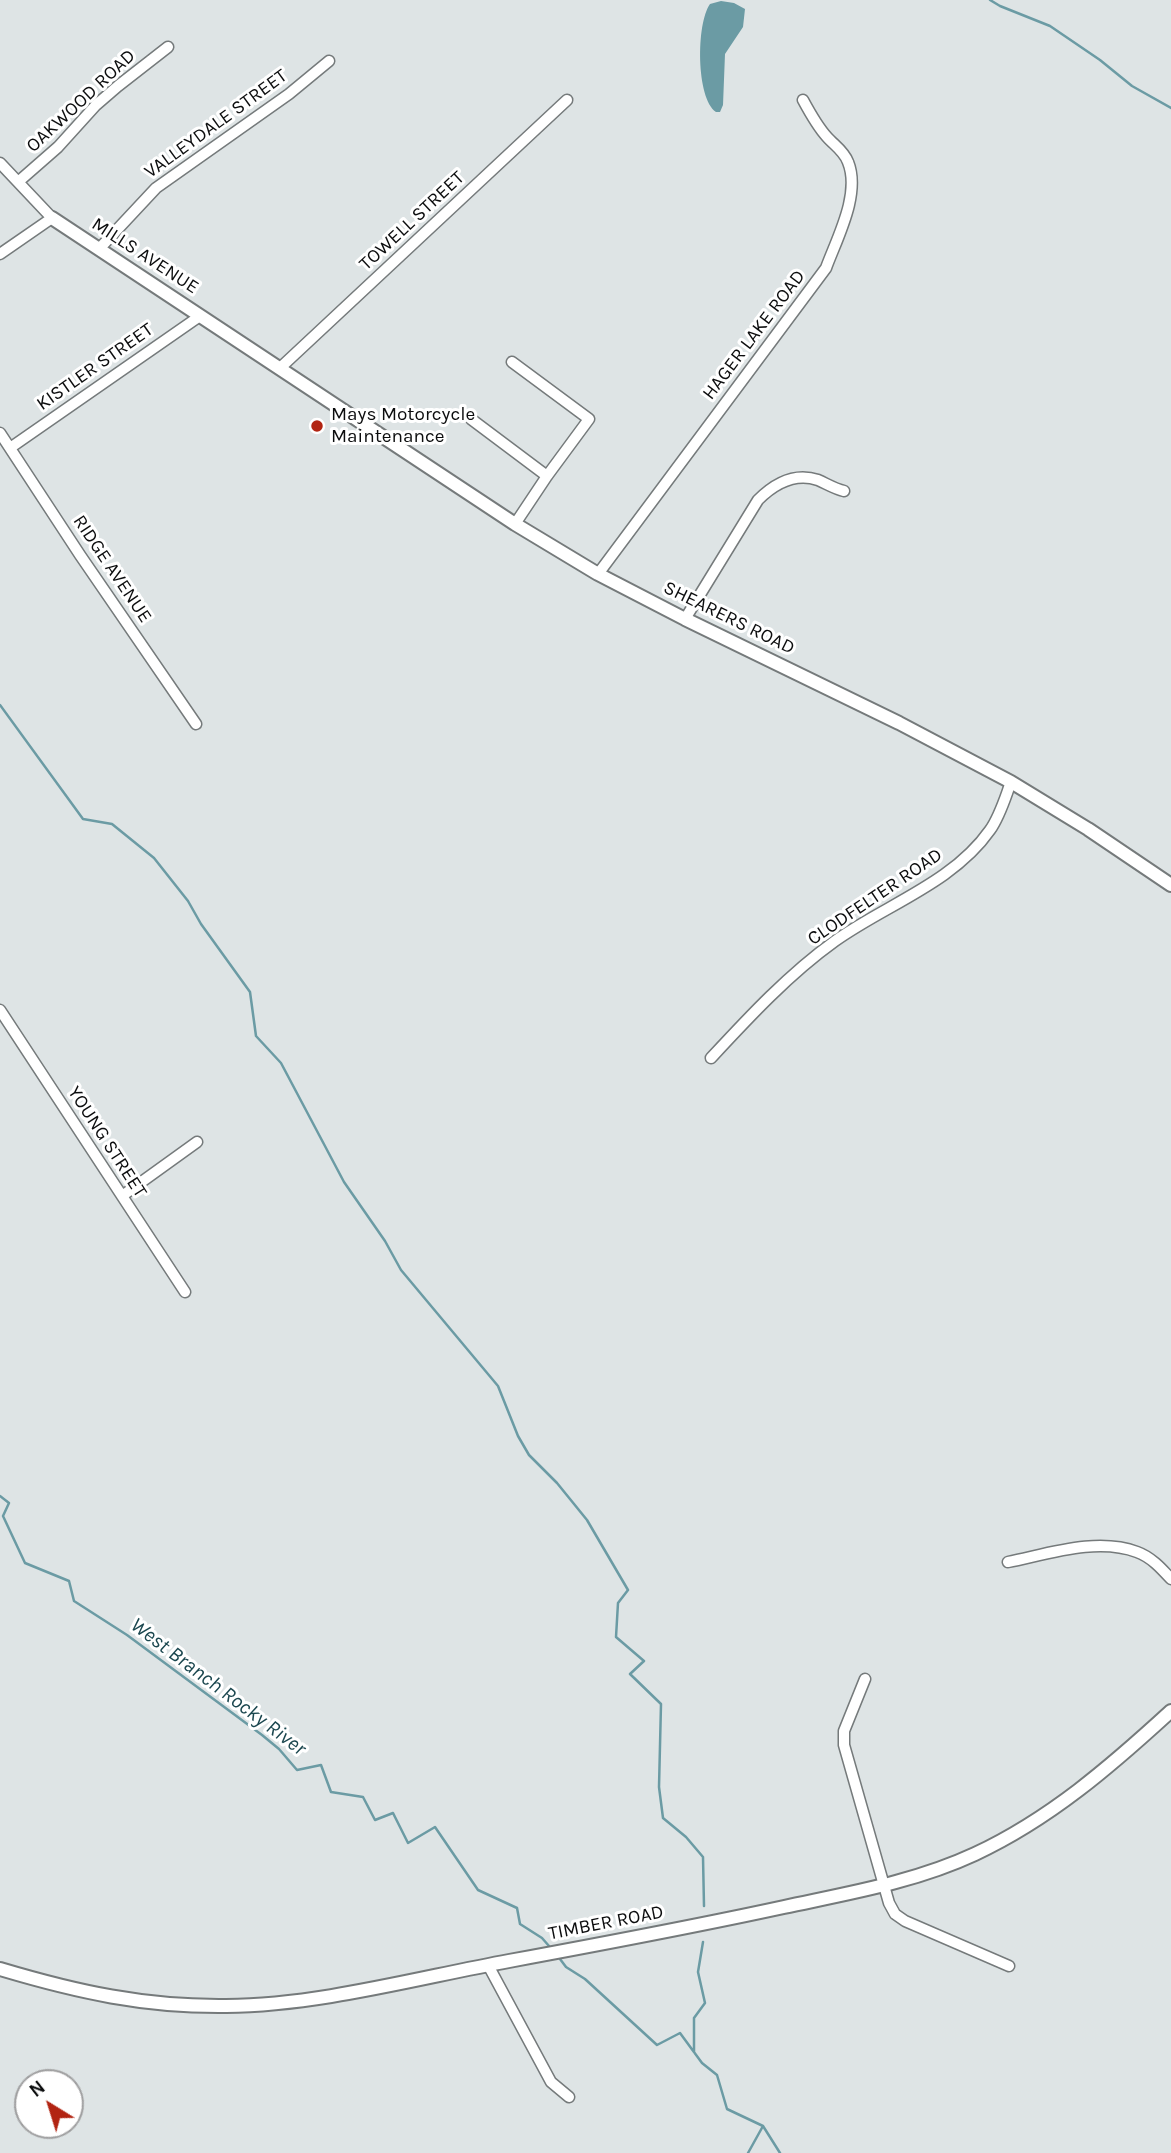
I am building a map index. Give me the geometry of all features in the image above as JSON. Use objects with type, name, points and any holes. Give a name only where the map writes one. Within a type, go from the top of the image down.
[{"type":"street","name":"OAKWOOD ROAD","points":[[18,182],[58,147],[96,105],[168,47]]},
{"type":"street","name":"VALLEYDALE STREET","points":[[99,249],[156,188],[289,94],[329,61]]},
{"type":"street","name":"TOWELL STREET","points":[[280,368],[567,100]]},
{"type":"street","name":"HAGER LAKE ROAD","points":[[598,574],[826,268],[851,194],[851,175],[848,161],[816,124],[803,100]]},
{"type":"street","name":"MILLS AVENUE","points":[[0,163],[52,218],[280,368]]},
{"type":"street","points":[[0,254],[52,218]]},
{"type":"street","name":"KISTLER STREET","points":[[9,448],[200,316]]},
{"type":"street","points":[[512,362],[589,419],[515,524]]},
{"type":"street","name":"SHEARERS ROAD","points":[[280,368],[515,524],[598,574],[899,723],[1011,782],[1088,829],[1171,885]]},
{"type":"street","points":[[471,419],[547,476]]},
{"type":"street","name":"RIDGE AVENUE","points":[[0,433],[79,555],[196,724]]},
{"type":"street","points":[[685,619],[758,500],[769,489],[783,481],[799,477],[815,479],[844,491]]},
{"type":"street","name":"CLODFELTER ROAD","points":[[711,1058],[790,977],[834,942],[942,876],[973,850],[990,830],[1003,806],[1011,782]]},
{"type":"street","name":"YOUNG STREET","points":[[0,1010],[185,1292]]},
{"type":"street","points":[[122,1196],[197,1142]]},
{"type":"street","points":[[1008,1562],[1104,1545],[1139,1553],[1157,1564],[1171,1579]]},
{"type":"street","points":[[865,1679],[844,1731],[844,1745],[883,1886],[895,1914],[905,1921],[1009,1966]]},
{"type":"street","name":"TIMBER ROAD","points":[[0,1969],[116,1999],[157,2004],[229,2006],[282,2003],[660,1933],[883,1886],[943,1867],[1009,1837],[1078,1791],[1171,1711]]},
{"type":"street","points":[[488,1965],[551,2082],[569,2097]]},
{"type":"water","points":[[721,1],[734,3],[745,9],[743,27],[725,54],[723,105],[720,112],[716,112],[709,104],[705,92],[700,43],[705,14],[710,4]]},
{"type":"waterway","points":[[990,0],[1050,26],[1132,86],[1171,108]]},
{"type":"waterway","points":[[0,705],[83,819],[112,824],[154,858],[188,901],[201,924],[250,992],[256,1036],[281,1063],[344,1182],[385,1241],[401,1270],[498,1386],[518,1436],[529,1455],[557,1483],[587,1520],[628,1590],[618,1603],[616,1637],[644,1661],[630,1674],[661,1704],[659,1787],[663,1818],[686,1837],[703,1857],[704,1906]]},
{"type":"waterway","name":"West Branch Rocky River","points":[[0,1496],[9,1503],[3,1516],[25,1563],[69,1581],[74,1601],[127,1635],[262,1735],[279,1749],[297,1770],[321,1765],[331,1792],[363,1797],[375,1820],[393,1813],[408,1843],[435,1827],[478,1890],[517,1908],[520,1924],[542,1938],[549,1946]]},
{"type":"waterway","points":[[694,2052],[694,2018],[705,2003],[698,1972],[703,1942]]},
{"type":"waterway","name":"West Branch Rocky River","points":[[560,1959],[657,2045],[680,2033],[702,2063],[717,2075],[727,2109],[763,2126],[780,2153]]},
{"type":"waterway","points":[[748,2153],[763,2126]]},
{"type":"place","name":"Mays Motorcycle Maintenance","points":[[317,426]]}]
